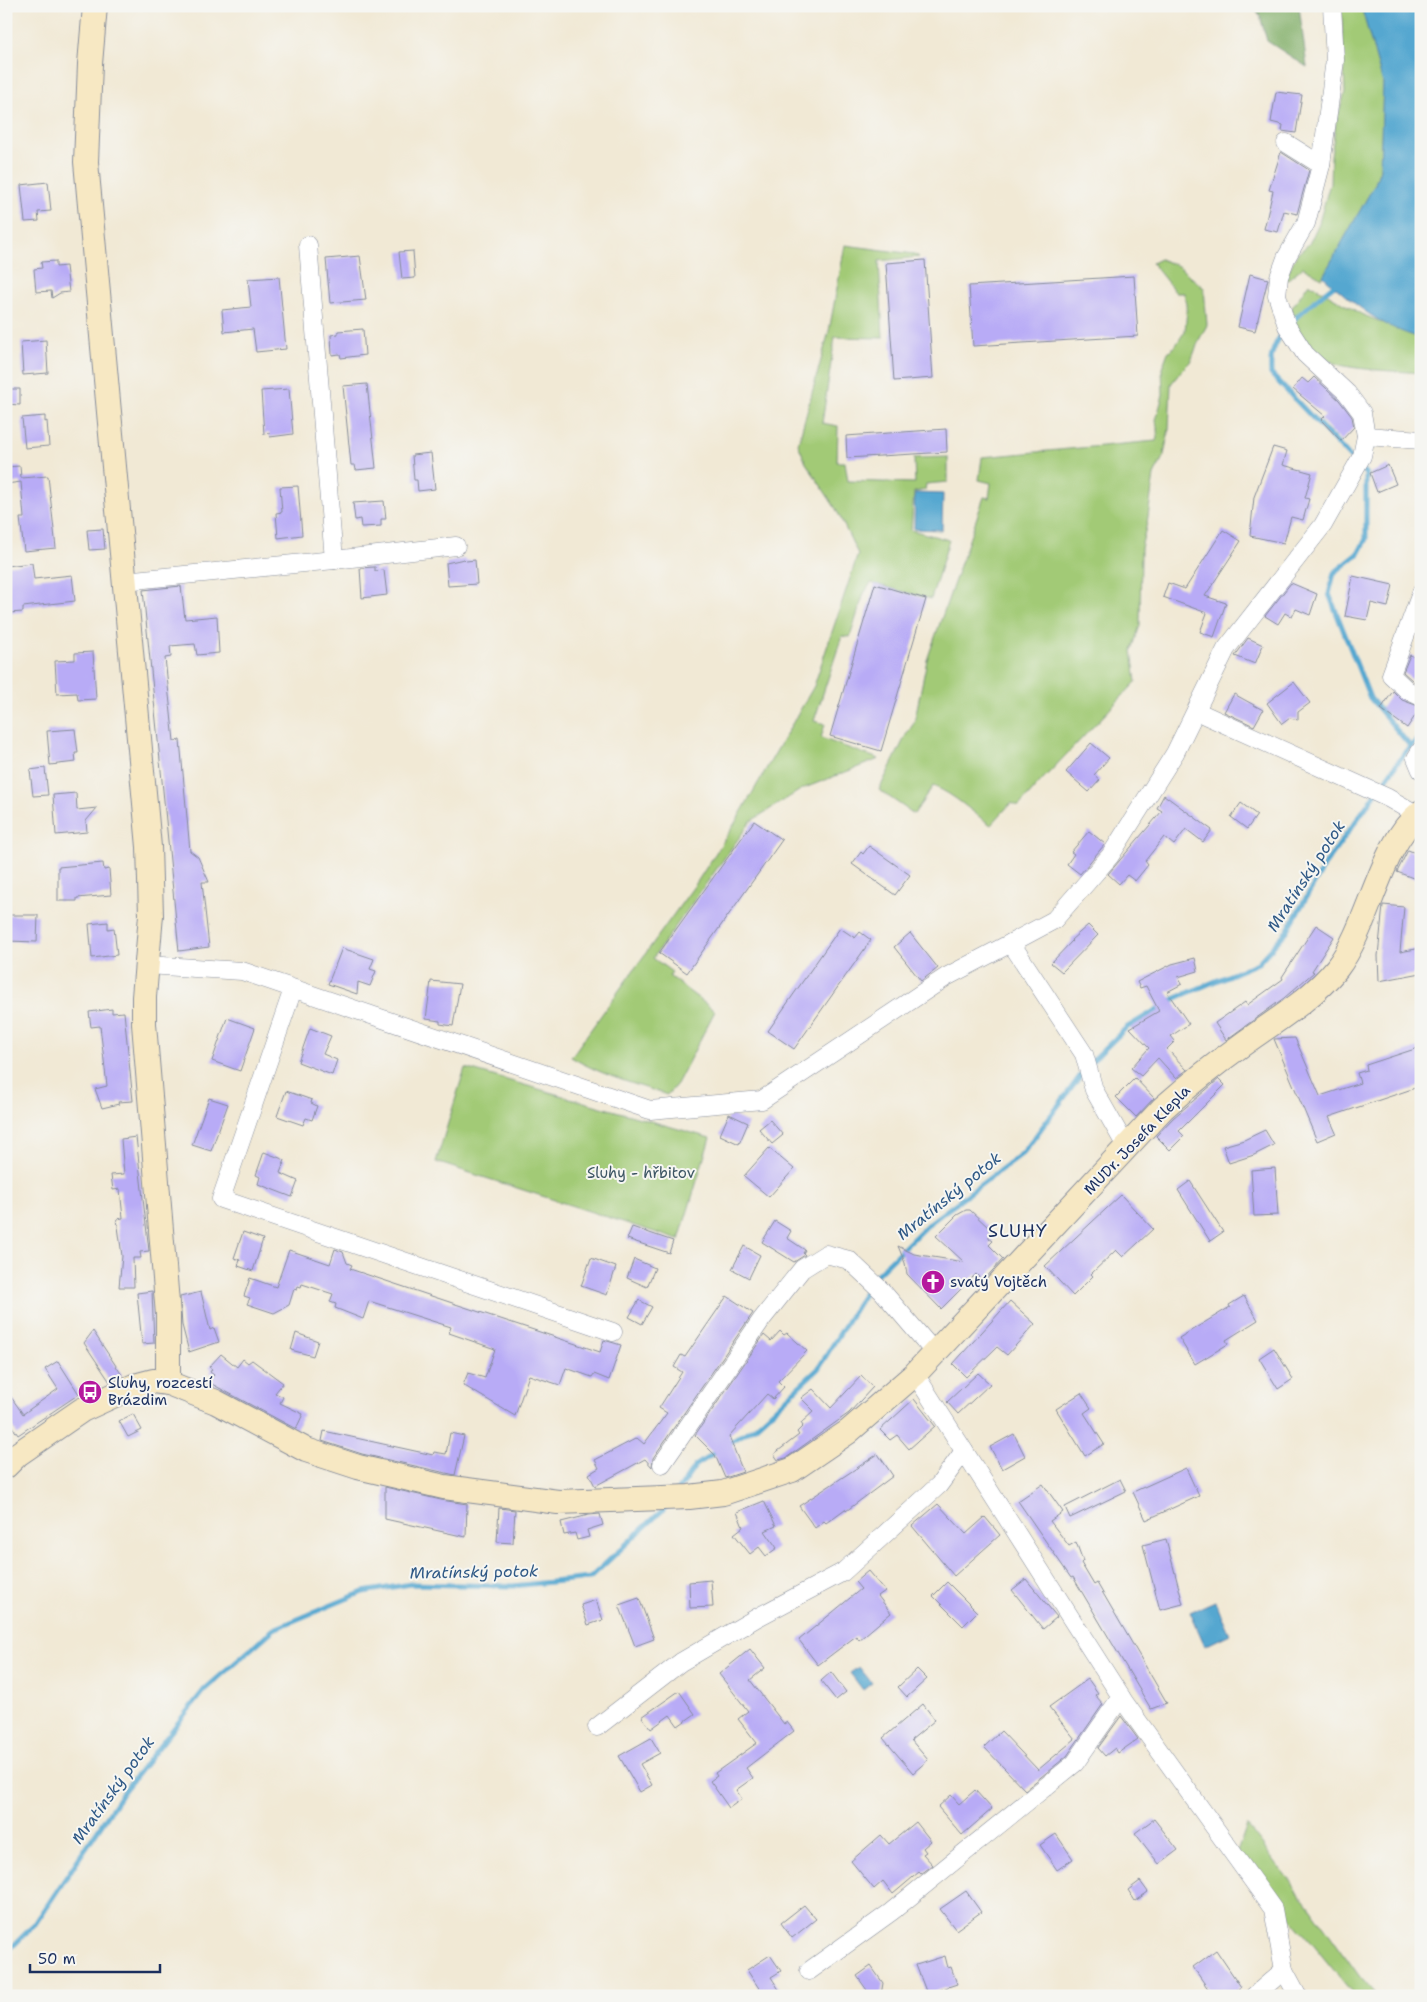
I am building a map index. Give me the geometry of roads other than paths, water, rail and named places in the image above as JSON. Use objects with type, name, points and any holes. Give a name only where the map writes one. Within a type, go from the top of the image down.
[{"type":"street","points":[[6,1466],[18,1454],[82,1410],[134,1386],[153,1381],[168,1383],[168,1315],[144,1024],[151,915],[149,847],[86,162],[90,64],[95,6]]},
{"type":"street","points":[[147,965],[242,971],[650,1110],[762,1100],[946,978],[1054,920],[1110,856],[1175,753],[1226,649],[1323,524],[1362,456],[1366,436],[1362,413],[1347,393],[1305,354],[1287,326],[1277,295],[1279,277],[1286,258],[1306,223],[1321,164],[1335,60],[1332,6]]},
{"type":"street","points":[[1286,143],[1321,164]]},
{"type":"street","points":[[308,245],[334,560]]},
{"type":"street","points":[[1366,436],[1421,440]]},
{"type":"street","points":[[124,581],[456,546]]},
{"type":"street","points":[[1421,593],[1391,675],[1407,690],[1421,697]]},
{"type":"street","points":[[1196,711],[1388,798],[1419,814]]},
{"type":"street","points":[[1421,750],[1416,758],[1421,770]]},
{"type":"street","name":"MUDr. Josefa Klepla","points":[[168,1383],[216,1402],[306,1450],[358,1467],[444,1487],[558,1502],[689,1497],[723,1493],[792,1470],[848,1432],[915,1374],[1164,1108],[1208,1068],[1305,999],[1337,968],[1356,937],[1396,841],[1419,814]]},
{"type":"street","points":[[1011,943],[1084,1054],[1094,1090],[1126,1148]]},
{"type":"street","points":[[293,989],[221,1199],[613,1332]]},
{"type":"street","points":[[662,1464],[694,1414],[762,1319],[802,1269],[826,1254],[849,1260],[882,1291],[935,1353]]},
{"type":"street","points":[[915,1374],[1121,1697],[1273,1909],[1284,1970],[1298,1996]]},
{"type":"street","points":[[597,1727],[681,1662],[758,1617],[843,1572],[938,1485],[964,1451]]},
{"type":"street","points":[[809,1971],[891,1912],[1075,1763],[1121,1697]]},
{"type":"street","points":[[1254,1996],[1284,1970]]},
{"type":"water","points":[[1361,6],[1421,6],[1421,338],[1380,321],[1357,305],[1323,276],[1375,184],[1380,169],[1383,83]]},
{"type":"water","points":[[915,493],[943,494],[942,530],[914,529]]},
{"type":"water","points":[[1215,1601],[1230,1634],[1205,1646],[1190,1612]]},
{"type":"water","points":[[859,1667],[872,1683],[863,1690],[850,1673]]},
{"type":"waterway","points":[[1338,282],[1310,304],[1277,341],[1272,354],[1271,374],[1366,474],[1366,539],[1358,554],[1334,573],[1329,594],[1370,698],[1411,747]]},
{"type":"waterway","name":"Mratínský potok","points":[[1091,1062],[1126,1028],[1176,998],[1258,963],[1287,931],[1326,863],[1406,751],[1421,736]]},
{"type":"waterway","name":"Mratínský potok","points":[[726,1445],[755,1427],[818,1369],[875,1276],[927,1225],[1023,1153],[1084,1071]]},
{"type":"waterway","name":"Mratínský potok","points":[[678,1491],[695,1466],[719,1450]]},
{"type":"waterway","name":"Mratínský potok","points":[[6,1953],[35,1924],[123,1792],[204,1690],[274,1629],[363,1592],[411,1584],[513,1586],[590,1578],[667,1506]]},
{"type":"place","name":"svatý Vojtěch","points":[[933,1282]]},
{"type":"place","name":"Sluhy, rozcestí Brázdim","points":[[90,1392]]},
{"type":"district","name":"SLUHY","points":[[1018,1231]]},
{"type":"park label","name":"Sluhy - hřbitov","points":[[641,1173]]}]
